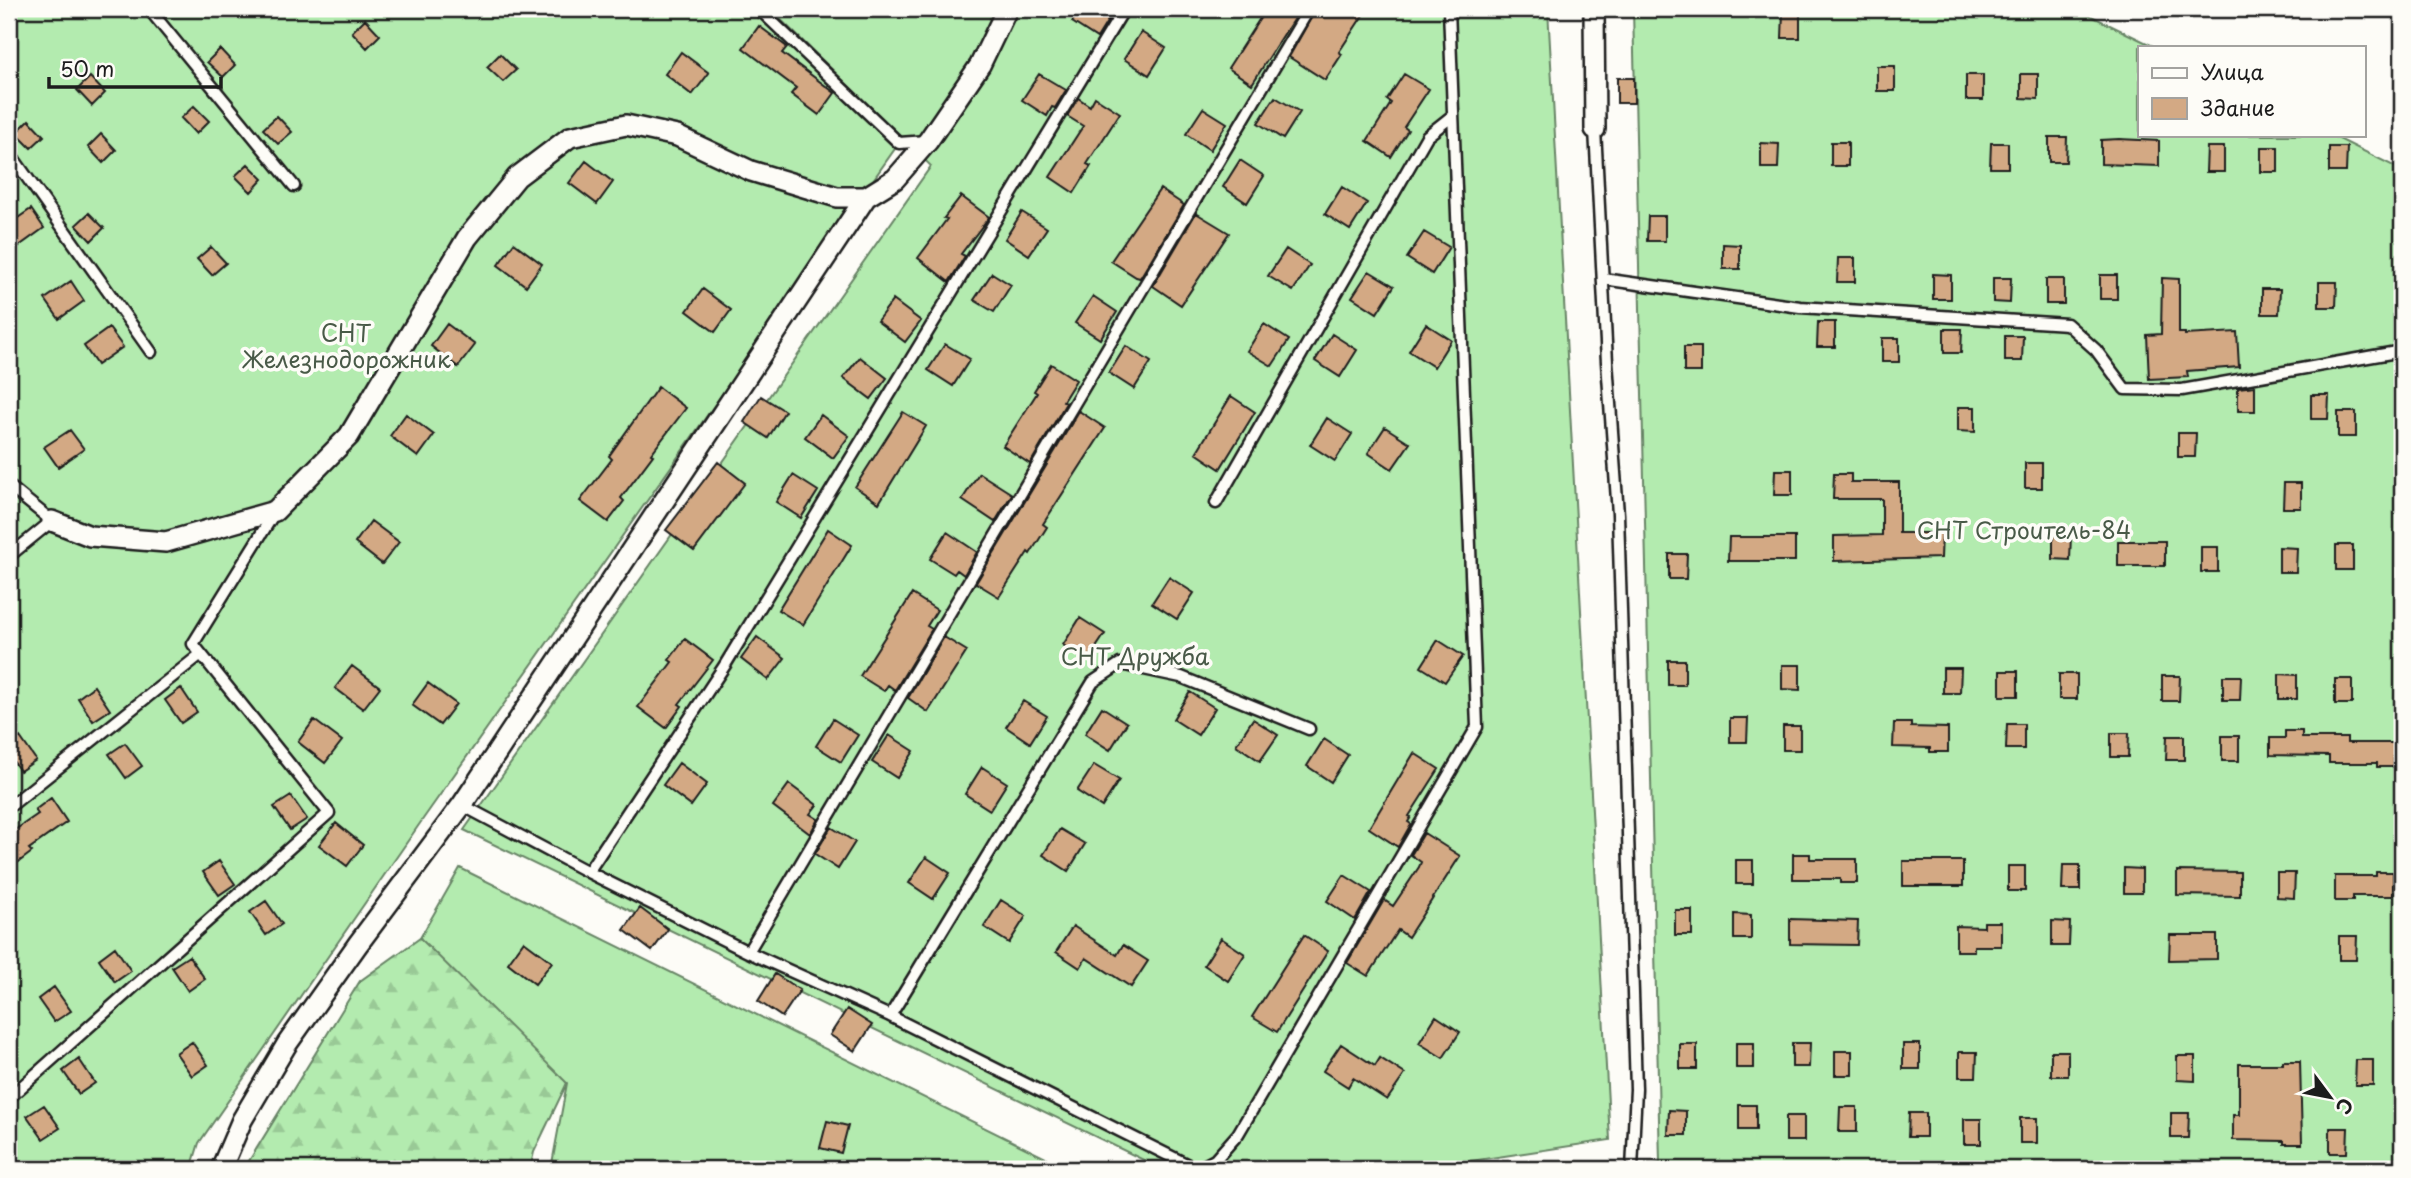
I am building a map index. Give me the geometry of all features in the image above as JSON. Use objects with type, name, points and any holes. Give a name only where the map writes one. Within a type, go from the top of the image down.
[{"type":"street","points":[[221,1169],[242,1120],[287,1044],[462,805],[866,197],[895,179],[928,141],[980,65],[1007,9]]},
{"type":"street","points":[[1594,9],[1595,129]]},
{"type":"street","points":[[52,522],[90,536],[166,542],[275,511],[349,436],[467,238],[517,177],[570,137],[626,125],[677,136],[751,171],[837,197],[866,197]]},
{"type":"lane","points":[[149,9],[294,186]]},
{"type":"lane","points":[[759,9],[899,143],[928,141]]},
{"type":"lane","points":[[588,872],[724,665],[1124,9]]},
{"type":"lane","points":[[748,952],[1309,9]]},
{"type":"lane","points":[[462,805],[748,952],[890,1016],[1197,1169],[1215,1160],[1238,1134],[1477,727],[1451,117],[1449,9]]},
{"type":"lane","points":[[1216,503],[1427,136],[1451,117]]},
{"type":"lane","points":[[1595,129],[1618,514],[1636,1089],[1633,1164],[1627,1169]]},
{"type":"lane","points":[[9,152],[151,352]]},
{"type":"lane","points":[[1603,279],[1800,307],[2067,324],[2096,349],[2125,389],[2182,390],[2402,351]]},
{"type":"lane","points":[[9,486],[52,522],[9,556]]},
{"type":"lane","points":[[9,1098],[329,813],[193,645],[275,511]]},
{"type":"lane","points":[[9,807],[201,654]]},
{"type":"lane","points":[[890,1016],[1093,682],[1120,664],[1181,677],[1309,729]]},
{"type":"green space","name":"СНТ Железнодорожник","points":[[9,9],[766,9],[899,143],[423,819],[199,1143],[191,1169],[9,1169]]},
{"type":"green space","name":"СНТ Дружба","points":[[770,9],[1548,9],[1610,1140],[1418,1169],[1162,1169],[464,830],[931,166]]},
{"type":"green space","name":"СНТ Строитель-84","points":[[1633,9],[2077,9],[2153,46],[2138,46],[2138,136],[2333,136],[2402,170],[2402,1169],[1625,1169],[1660,1163]]},
{"type":"green space","points":[[460,868],[1068,1169],[551,1169],[567,1083],[420,938]]},
{"type":"green space","points":[[420,938],[479,988],[567,1083],[534,1152],[530,1169],[244,1169],[360,981]]},
{"type":"building","points":[[1081,9],[1115,9],[1097,38],[1072,22]]},
{"type":"building","points":[[1266,9],[1300,9],[1252,84],[1228,68]]},
{"type":"building","points":[[1316,9],[1367,9],[1339,52],[1342,54],[1325,80],[1289,57]]},
{"type":"building","points":[[1783,13],[1800,13],[1800,38],[1782,38]]},
{"type":"building","points":[[365,19],[380,35],[367,48],[352,32]]},
{"type":"building","points":[[759,26],[787,47],[782,53],[835,93],[819,115],[791,94],[796,88],[743,48]]},
{"type":"building","points":[[1141,32],[1166,48],[1149,75],[1124,59]]},
{"type":"building","points":[[220,49],[235,65],[223,77],[207,62]]},
{"type":"building","points":[[681,52],[709,73],[692,95],[665,74]]},
{"type":"building","points":[[500,54],[516,70],[503,82],[487,67]]},
{"type":"building","points":[[1877,66],[1895,66],[1895,91],[1877,91]]},
{"type":"building","points":[[1039,74],[1066,90],[1047,116],[1022,100]]},
{"type":"building","points":[[1404,74],[1429,89],[1404,127],[1408,130],[1391,157],[1367,141],[1391,103],[1387,100]]},
{"type":"building","points":[[2021,74],[2038,74],[2038,99],[2021,98]]},
{"type":"building","points":[[1966,75],[1983,75],[1983,100],[1966,100]]},
{"type":"building","points":[[90,77],[105,93],[92,106],[77,90]]},
{"type":"building","points":[[1617,78],[1634,78],[1634,103],[1617,103]]},
{"type":"building","points":[[1095,97],[1120,113],[1087,164],[1091,166],[1074,193],[1050,177],[1083,126],[1067,116],[1078,98],[1090,106]]},
{"type":"building","points":[[1275,97],[1300,112],[1283,139],[1258,123]]},
{"type":"building","points":[[194,106],[209,121],[196,134],[181,118]]},
{"type":"building","points":[[1203,108],[1227,123],[1210,150],[1186,134]]},
{"type":"building","points":[[277,116],[292,132],[278,144],[263,129]]},
{"type":"building","points":[[29,120],[44,136],[31,148],[16,133]]},
{"type":"building","points":[[101,134],[116,150],[103,163],[88,147]]},
{"type":"building","points":[[2049,137],[2067,137],[2066,162],[2049,162]]},
{"type":"building","points":[[2101,140],[2159,141],[2159,166],[2101,164]]},
{"type":"building","points":[[1831,142],[1848,142],[1848,166],[1831,166]]},
{"type":"building","points":[[1761,143],[1779,144],[1778,168],[1761,168]]},
{"type":"building","points":[[1991,143],[2008,143],[2008,168],[1990,168]]},
{"type":"building","points":[[2207,147],[2224,147],[2224,172],[2206,172]]},
{"type":"building","points":[[2261,147],[2278,147],[2278,172],[2261,172]]},
{"type":"building","points":[[2329,147],[2347,147],[2346,172],[2329,172]]},
{"type":"building","points":[[1240,160],[1264,176],[1247,203],[1223,187]]},
{"type":"building","points":[[586,161],[613,182],[597,204],[569,183]]},
{"type":"building","points":[[248,164],[263,179],[251,192],[235,176]]},
{"type":"building","points":[[1342,187],[1367,203],[1350,230],[1325,214]]},
{"type":"building","points":[[1160,189],[1184,205],[1140,278],[1111,261]]},
{"type":"building","points":[[961,196],[989,217],[961,254],[965,256],[949,282],[918,258]]},
{"type":"building","points":[[31,209],[44,228],[19,246],[9,232],[9,224]]},
{"type":"building","points":[[1022,212],[1047,228],[1029,255],[1005,239]]},
{"type":"building","points":[[89,213],[104,228],[91,241],[76,225]]},
{"type":"building","points":[[1196,213],[1229,233],[1181,305],[1153,286]]},
{"type":"building","points":[[1648,216],[1665,216],[1665,241],[1647,241]]},
{"type":"building","points":[[1424,232],[1449,247],[1432,274],[1407,258]]},
{"type":"building","points":[[514,243],[542,264],[526,286],[498,265]]},
{"type":"building","points":[[1723,244],[1740,245],[1740,269],[1723,269]]},
{"type":"building","points":[[211,247],[226,263],[212,275],[197,259]]},
{"type":"building","points":[[1286,249],[1310,265],[1293,291],[1268,276]]},
{"type":"building","points":[[1838,258],[1855,258],[1855,282],[1837,282]]},
{"type":"building","points":[[1369,271],[1394,286],[1377,313],[1352,297]]},
{"type":"building","points":[[992,273],[1011,285],[994,312],[974,300]]},
{"type":"building","points":[[1933,274],[1951,275],[1951,299],[1933,299]]},
{"type":"building","points":[[2100,275],[2117,275],[2117,299],[2100,299]]},
{"type":"building","points":[[1993,278],[2011,278],[2010,303],[1993,302]]},
{"type":"building","points":[[2162,278],[2179,279],[2179,333],[2185,335],[2237,332],[2239,367],[2187,371],[2188,377],[2149,379],[2147,335],[2161,334]]},
{"type":"building","points":[[2046,279],[2064,279],[2064,304],[2046,304]]},
{"type":"building","points":[[71,281],[84,301],[59,319],[45,299]]},
{"type":"building","points":[[2319,282],[2337,282],[2336,307],[2319,307]]},
{"type":"building","points":[[703,289],[731,310],[715,332],[687,311]]},
{"type":"building","points":[[2262,289],[2280,289],[2279,314],[2262,314]]},
{"type":"building","points":[[1093,296],[1117,312],[1100,339],[1075,323]]},
{"type":"building","points":[[893,300],[921,321],[905,342],[877,321]]},
{"type":"building","points":[[1818,322],[1835,322],[1835,347],[1817,347]]},
{"type":"building","points":[[447,324],[475,345],[458,367],[431,346]]},
{"type":"building","points":[[1264,324],[1289,340],[1272,366],[1247,351]]},
{"type":"building","points":[[1426,324],[1451,340],[1434,367],[1409,351]]},
{"type":"building","points":[[109,328],[123,347],[97,365],[84,346]]},
{"type":"building","points":[[1944,329],[1962,329],[1961,353],[1944,353]]},
{"type":"building","points":[[1332,334],[1357,350],[1340,377],[1315,361]]},
{"type":"building","points":[[2005,336],[2023,336],[2022,361],[2005,361]]},
{"type":"building","points":[[1882,338],[1899,338],[1899,362],[1882,362]]},
{"type":"building","points":[[945,344],[970,359],[953,386],[928,370]]},
{"type":"building","points":[[1126,346],[1151,362],[1134,389],[1109,373]]},
{"type":"building","points":[[1684,347],[1701,347],[1701,372],[1684,372]]},
{"type":"building","points":[[860,357],[887,378],[871,399],[843,378]]},
{"type":"building","points":[[1051,364],[1076,380],[1063,401],[1066,403],[1030,464],[1003,446],[1037,393],[1034,391]]},
{"type":"building","points":[[2255,386],[2255,411],[2238,411],[2238,388]]},
{"type":"building","points":[[658,387],[686,408],[651,454],[653,455],[621,498],[624,501],[608,522],[580,501],[612,459],[609,456]]},
{"type":"building","points":[[2311,395],[2329,395],[2328,419],[2311,419]]},
{"type":"building","points":[[761,396],[785,411],[768,438],[744,422]]},
{"type":"building","points":[[1231,396],[1255,412],[1220,469],[1196,453]]},
{"type":"building","points":[[1958,407],[1975,407],[1975,432],[1958,431]]},
{"type":"building","points":[[1079,411],[1105,428],[1043,524],[1047,527],[999,597],[976,583]]},
{"type":"building","points":[[903,412],[926,426],[879,503],[855,487]]},
{"type":"building","points":[[2338,412],[2356,412],[2356,437],[2338,437]]},
{"type":"building","points":[[406,414],[434,435],[418,457],[390,436]]},
{"type":"building","points":[[821,415],[849,436],[833,458],[805,437]]},
{"type":"building","points":[[1327,418],[1352,434],[1335,461],[1310,445]]},
{"type":"building","points":[[1385,427],[1410,443],[1392,469],[1368,453]]},
{"type":"building","points":[[70,430],[84,449],[58,467],[44,447]]},
{"type":"building","points":[[2178,433],[2196,433],[2195,457],[2178,457]]},
{"type":"building","points":[[718,462],[745,483],[694,551],[666,530]]},
{"type":"building","points":[[2025,463],[2042,463],[2042,488],[2025,488]]},
{"type":"building","points":[[1775,470],[1792,470],[1792,495],[1774,495]]},
{"type":"building","points":[[979,473],[1012,494],[995,522],[962,500]]},
{"type":"building","points":[[1834,474],[1851,474],[1851,482],[1899,482],[1899,533],[1942,533],[1941,558],[1834,561],[1834,536],[1882,535],[1882,499],[1833,499]]},
{"type":"building","points":[[793,475],[818,491],[801,518],[776,502]]},
{"type":"building","points":[[2284,483],[2301,483],[2301,508],[2283,508]]},
{"type":"building","points":[[371,521],[399,542],[382,564],[355,543]]},
{"type":"building","points":[[828,529],[852,545],[803,625],[778,610]]},
{"type":"building","points":[[947,532],[977,552],[964,575],[957,570],[954,574],[930,559]]},
{"type":"building","points":[[2053,535],[2071,535],[2070,560],[2053,559]]},
{"type":"building","points":[[1729,537],[1795,537],[1795,561],[1728,561]]},
{"type":"building","points":[[2118,541],[2165,541],[2165,566],[2118,566]]},
{"type":"building","points":[[2336,545],[2353,545],[2353,570],[2336,570]]},
{"type":"building","points":[[2201,547],[2218,547],[2218,572],[2201,572]]},
{"type":"building","points":[[2279,547],[2297,548],[2296,572],[2279,572]]},
{"type":"building","points":[[1669,554],[1687,554],[1686,579],[1669,579]]},
{"type":"building","points":[[1169,577],[1194,593],[1177,619],[1152,603]]},
{"type":"building","points":[[912,594],[937,610],[927,626],[932,629],[895,690],[888,685],[884,691],[860,676]]},
{"type":"building","points":[[1080,618],[1105,634],[1087,661],[1063,645]]},
{"type":"building","points":[[757,637],[785,658],[768,680],[741,659]]},
{"type":"building","points":[[944,637],[967,651],[928,712],[908,698]]},
{"type":"building","points":[[685,639],[713,660],[679,704],[682,706],[666,728],[638,707],[672,662],[669,660]]},
{"type":"building","points":[[1438,640],[1463,656],[1445,682],[1421,667]]},
{"type":"building","points":[[1668,660],[1685,660],[1685,685],[1668,685]]},
{"type":"building","points":[[1782,665],[1800,665],[1800,690],[1782,689]]},
{"type":"building","points":[[352,666],[380,687],[363,709],[335,688]]},
{"type":"building","points":[[1943,668],[1961,668],[1960,693],[1943,693]]},
{"type":"building","points":[[2000,671],[2018,671],[2018,696],[2000,696]]},
{"type":"building","points":[[2059,674],[2077,674],[2077,699],[2059,699]]},
{"type":"building","points":[[2279,674],[2297,675],[2297,699],[2279,699]]},
{"type":"building","points":[[2162,676],[2180,676],[2179,701],[2162,701]]},
{"type":"building","points":[[2223,676],[2241,676],[2240,700],[2223,700]]},
{"type":"building","points":[[2335,679],[2352,679],[2352,704],[2335,704]]},
{"type":"building","points":[[428,683],[456,704],[440,725],[412,705]]},
{"type":"building","points":[[94,686],[110,710],[93,721],[78,698]]},
{"type":"building","points":[[181,688],[197,712],[181,723],[165,700]]},
{"type":"building","points":[[1190,692],[1215,708],[1198,735],[1173,719]]},
{"type":"building","points":[[1023,701],[1047,716],[1030,743],[1006,727]]},
{"type":"building","points":[[1102,707],[1127,723],[1110,750],[1085,734]]},
{"type":"building","points":[[1730,718],[1748,718],[1747,742],[1730,742]]},
{"type":"building","points":[[833,719],[858,735],[841,762],[816,746]]},
{"type":"building","points":[[1253,719],[1278,735],[1260,761],[1236,745]]},
{"type":"building","points":[[314,720],[342,741],[325,763],[298,742]]},
{"type":"building","points":[[1894,723],[1911,723],[1911,727],[1948,728],[1948,752],[1930,752],[1930,748],[1893,747]]},
{"type":"building","points":[[2007,724],[2024,724],[2024,749],[2006,749]]},
{"type":"building","points":[[1783,726],[1800,726],[1800,750],[1783,750]]},
{"type":"building","points":[[2285,731],[2302,731],[2302,738],[2347,738],[2347,743],[2394,743],[2394,767],[2377,767],[2377,763],[2329,763],[2329,756],[2270,755],[2270,738],[2285,738]]},
{"type":"building","points":[[2111,733],[2129,733],[2128,757],[2111,757]]},
{"type":"building","points":[[889,735],[914,751],[897,778],[872,762]]},
{"type":"building","points":[[2167,736],[2184,736],[2184,760],[2166,760]]},
{"type":"building","points":[[2222,736],[2239,736],[2239,761],[2222,761]]},
{"type":"building","points":[[20,737],[36,760],[20,771],[9,755],[9,744]]},
{"type":"building","points":[[1324,739],[1348,755],[1331,782],[1307,766]]},
{"type":"building","points":[[125,743],[142,766],[126,778],[109,754]]},
{"type":"building","points":[[1414,753],[1439,769],[1409,816],[1411,817],[1408,822],[1411,824],[1398,847],[1369,828]]},
{"type":"building","points":[[679,763],[707,784],[691,806],[663,785]]},
{"type":"building","points":[[1094,765],[1119,780],[1102,807],[1077,791]]},
{"type":"building","points":[[982,767],[1007,783],[990,810],[965,794]]},
{"type":"building","points":[[789,784],[817,805],[810,814],[818,819],[810,834],[773,806]]},
{"type":"building","points":[[291,796],[307,819],[290,830],[274,807]]},
{"type":"building","points":[[51,798],[67,822],[29,849],[32,852],[16,864],[9,853],[9,834],[38,814],[35,810]]},
{"type":"building","points":[[336,823],[363,845],[347,866],[319,845]]},
{"type":"building","points":[[831,827],[855,842],[838,869],[815,854]]},
{"type":"building","points":[[1060,829],[1085,844],[1068,871],[1043,855]]},
{"type":"building","points":[[1424,833],[1460,856],[1408,937],[1398,930],[1368,976],[1347,963],[1384,900],[1393,906],[1419,867],[1421,862],[1411,855]]},
{"type":"building","points":[[1793,854],[1810,854],[1810,859],[1857,859],[1857,883],[1840,883],[1840,879],[1793,879]]},
{"type":"building","points":[[926,857],[950,873],[933,899],[909,883]]},
{"type":"building","points":[[1736,860],[1753,860],[1753,884],[1736,884]]},
{"type":"building","points":[[219,861],[235,884],[219,895],[203,872]]},
{"type":"building","points":[[1903,861],[1963,861],[1963,886],[1903,886]]},
{"type":"building","points":[[2063,865],[2080,865],[2080,890],[2062,890]]},
{"type":"building","points":[[2008,866],[2025,866],[2025,891],[2008,891]]},
{"type":"building","points":[[2124,868],[2142,869],[2142,893],[2124,893]]},
{"type":"building","points":[[2177,871],[2240,872],[2240,896],[2177,895]]},
{"type":"building","points":[[2376,872],[2393,872],[2393,896],[2353,896],[2353,901],[2335,901],[2335,876],[2376,876]]},
{"type":"building","points":[[2277,873],[2295,873],[2294,898],[2277,897]]},
{"type":"building","points":[[1344,875],[1371,892],[1355,920],[1327,901]]},
{"type":"building","points":[[1001,900],[1026,916],[1009,943],[984,927]]},
{"type":"building","points":[[266,901],[282,924],[266,935],[250,912]]},
{"type":"building","points":[[640,908],[668,929],[652,951],[624,930]]},
{"type":"building","points":[[1675,910],[1692,910],[1692,935],[1675,935]]},
{"type":"building","points":[[1734,914],[1751,915],[1751,939],[1734,939]]},
{"type":"building","points":[[1790,919],[1858,921],[1857,945],[1790,944]]},
{"type":"building","points":[[2052,921],[2070,922],[2069,946],[2052,946]]},
{"type":"building","points":[[1984,922],[2001,922],[2001,946],[1974,946],[1974,951],[1956,951],[1956,926],[1984,927]]},
{"type":"building","points":[[1073,926],[1117,955],[1123,945],[1148,961],[1131,987],[1086,958],[1080,968],[1056,952]]},
{"type":"building","points":[[1304,935],[1328,951],[1277,1032],[1252,1017]]},
{"type":"building","points":[[2170,935],[2217,935],[2217,959],[2169,960]]},
{"type":"building","points":[[2339,936],[2357,936],[2356,960],[2339,960]]},
{"type":"building","points":[[1221,938],[1245,954],[1228,981],[1204,965]]},
{"type":"building","points":[[524,941],[552,962],[535,984],[508,963]]},
{"type":"building","points":[[115,947],[131,971],[115,982],[99,959]]},
{"type":"building","points":[[189,956],[205,979],[188,991],[172,967]]},
{"type":"building","points":[[775,974],[800,990],[782,1017],[758,1001]]},
{"type":"building","points":[[54,987],[71,1011],[54,1022],[38,999]]},
{"type":"building","points":[[847,1009],[872,1025],[855,1051],[830,1035]]},
{"type":"building","points":[[1436,1016],[1460,1032],[1443,1058],[1419,1043]]},
{"type":"building","points":[[192,1042],[208,1065],[192,1076],[176,1053]]},
{"type":"building","points":[[1736,1043],[1754,1043],[1754,1068],[1736,1068]]},
{"type":"building","points":[[1792,1043],[1810,1043],[1809,1067],[1792,1067]]},
{"type":"building","points":[[1341,1044],[1375,1066],[1380,1058],[1405,1074],[1387,1100],[1353,1078],[1348,1087],[1323,1071]]},
{"type":"building","points":[[1680,1044],[1697,1044],[1697,1069],[1680,1069]]},
{"type":"building","points":[[1903,1044],[1920,1044],[1920,1069],[1903,1069]]},
{"type":"building","points":[[1835,1051],[1852,1051],[1852,1075],[1835,1075]]},
{"type":"building","points":[[2051,1051],[2068,1051],[2068,1076],[2051,1076]]},
{"type":"building","points":[[1959,1052],[1977,1052],[1976,1077],[1959,1077]]},
{"type":"building","points":[[2177,1056],[2195,1056],[2195,1081],[2177,1080]]},
{"type":"building","points":[[79,1059],[95,1083],[79,1094],[63,1071]]},
{"type":"building","points":[[2356,1060],[2373,1060],[2373,1085],[2355,1085]]},
{"type":"building","points":[[2283,1061],[2300,1061],[2302,1144],[2233,1140],[2233,1115],[2239,1115],[2239,1064],[2283,1064]]},
{"type":"building","points":[[44,1105],[60,1128],[43,1139],[27,1116]]},
{"type":"building","points":[[1739,1105],[1756,1105],[1756,1130],[1739,1130]]},
{"type":"building","points":[[1840,1107],[1857,1107],[1857,1132],[1839,1132]]},
{"type":"building","points":[[1669,1110],[1686,1111],[1686,1135],[1668,1135]]},
{"type":"building","points":[[1909,1113],[1926,1113],[1926,1137],[1908,1137]]},
{"type":"building","points":[[2171,1113],[2189,1113],[2188,1138],[2171,1138]]},
{"type":"building","points":[[1786,1116],[1804,1116],[1804,1141],[1786,1141]]},
{"type":"building","points":[[2020,1118],[2037,1118],[2037,1143],[2020,1143]]},
{"type":"building","points":[[1964,1119],[1981,1119],[1981,1144],[1964,1144]]},
{"type":"building","points":[[827,1121],[848,1126],[841,1153],[820,1148]]},
{"type":"building","points":[[2330,1128],[2348,1128],[2347,1153],[2330,1153]]}]
